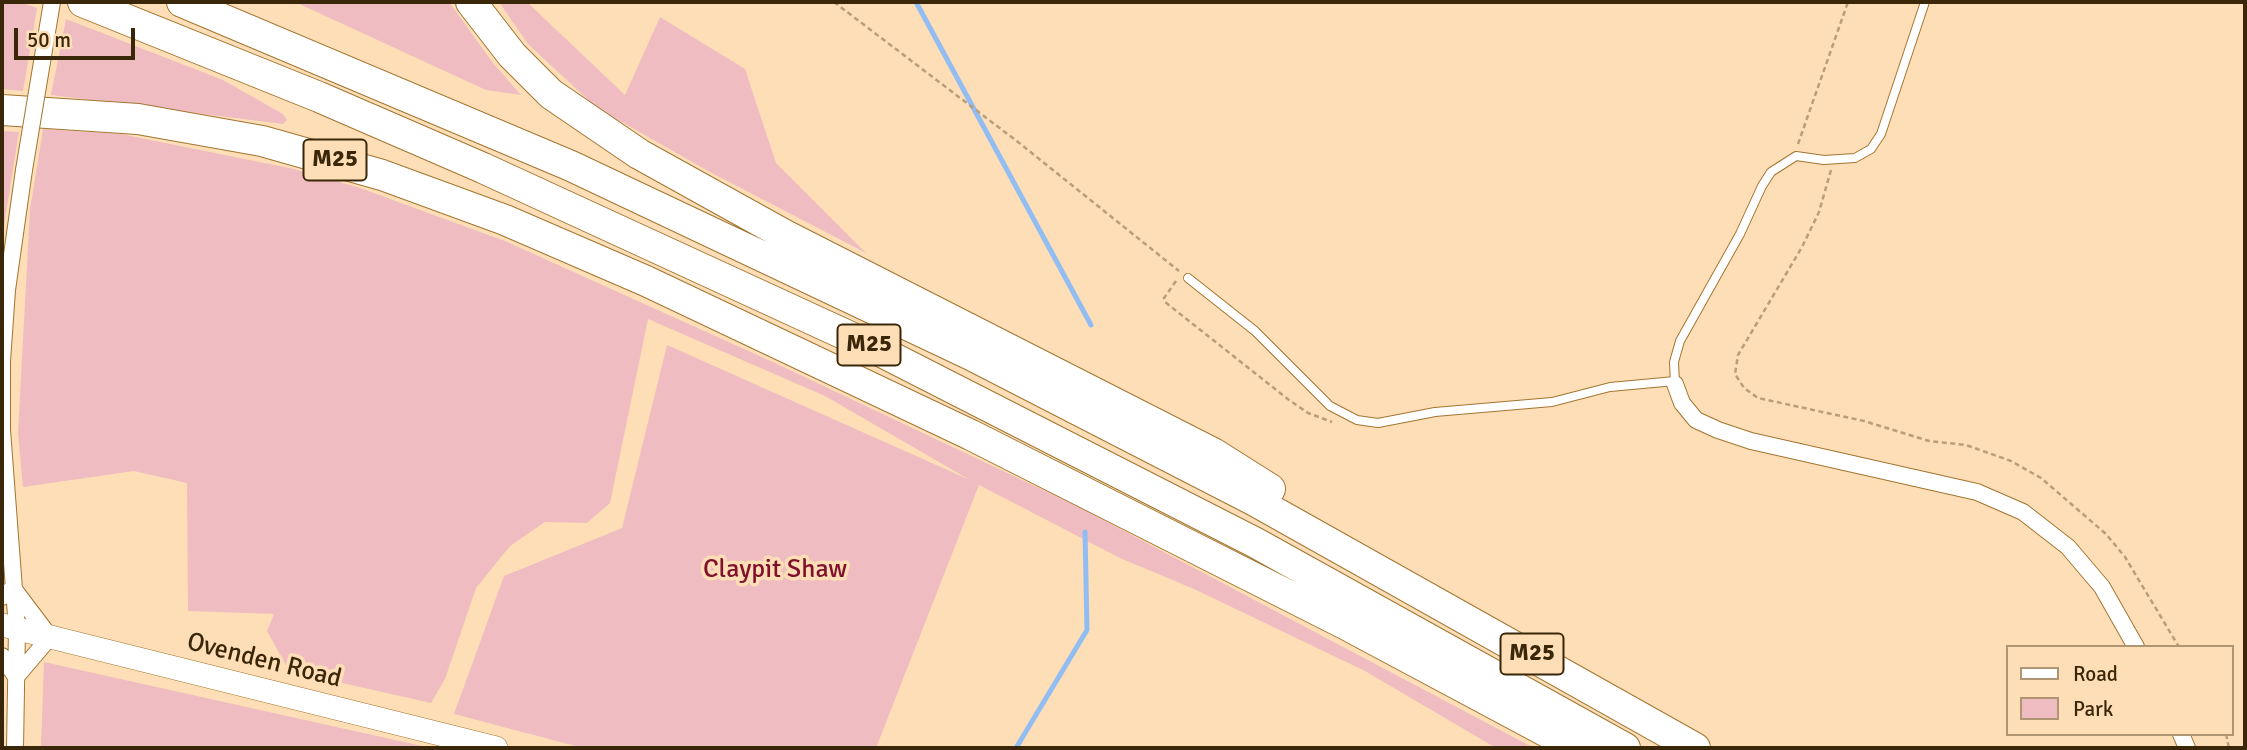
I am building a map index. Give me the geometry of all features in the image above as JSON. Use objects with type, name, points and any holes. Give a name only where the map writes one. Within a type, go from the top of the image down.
[{"type":"highway","name":"M25","points":[[83,2],[319,97],[483,168],[859,340],[1279,555],[1625,748]]},
{"type":"highway","name":"M25","points":[[182,2],[481,127],[759,252],[1112,426],[1368,562],[1695,748]]},
{"type":"highway","name":"M25","points":[[471,2],[494,34],[531,75],[576,114],[605,133],[785,235],[1213,453],[1262,482],[1368,562]]},
{"type":"highway","name":"M25","points":[[2,110],[138,119],[262,141],[382,175],[505,220],[646,281],[994,446],[1332,617],[1577,748]]},
{"type":"main road","name":"Ovenden Road","points":[[10,627],[496,748]]},
{"type":"street","points":[[15,748],[16,677],[7,593],[2,360],[24,170],[52,2]]},
{"type":"street","points":[[1675,382],[1682,403],[1696,419],[1718,430],[1778,448],[1977,492],[2023,512],[2068,547],[2102,587],[2135,645]]},
{"type":"street","points":[[7,593],[50,637],[16,677]]},
{"type":"street","points":[[2,656],[16,677]]},
{"type":"lane","points":[[1188,278],[1255,331],[1331,405],[1350,418],[1378,423],[1435,412],[1552,402],[1628,384],[1675,382],[1674,362],[1680,341],[1771,172],[1796,156],[1824,160],[1854,158],[1871,149],[1881,135],[1925,2]]},
{"type":"path","points":[[834,2],[988,119],[1182,273],[1164,298],[1165,302],[1308,413],[1338,423],[1350,418]]},
{"type":"path","points":[[1796,156],[1848,2]]},
{"type":"path","points":[[1834,160],[1813,224],[1738,355],[1735,373],[1744,388],[1758,398],[1864,421],[1929,441],[1966,445],[2011,461],[2041,478],[2078,508],[2119,549],[2178,645]]},
{"type":"green space","points":[[2,2],[20,2],[37,8],[23,91],[2,89]]},
{"type":"green space","points":[[295,2],[449,2],[493,63],[521,95],[486,90]]},
{"type":"green space","points":[[499,2],[527,2],[625,95],[660,17],[745,69],[776,163],[866,253],[710,172],[597,108],[528,44]]},
{"type":"green space","points":[[66,19],[223,80],[283,114],[287,120],[283,124],[51,95]]},
{"type":"green space","name":"Claypit Shaw","points":[[43,129],[121,134],[294,169],[360,188],[505,241],[775,363],[1075,505],[1534,748],[1496,748],[1365,671],[1194,589],[1120,558],[979,485],[876,748],[583,748],[454,714],[504,576],[622,528],[667,345],[970,480],[825,396],[648,319],[610,503],[587,523],[545,522],[510,546],[476,588],[445,679],[431,703],[289,671],[267,631],[274,614],[188,611],[187,483],[134,471],[23,487],[18,433],[30,210]]},
{"type":"green space","points":[[2,131],[19,132],[2,238]]},
{"type":"green space","points":[[44,662],[431,748],[41,748]]},
{"type":"waterway","points":[[916,2],[1091,325]]},
{"type":"waterway","points":[[1016,748],[1087,630],[1085,532]]}]
